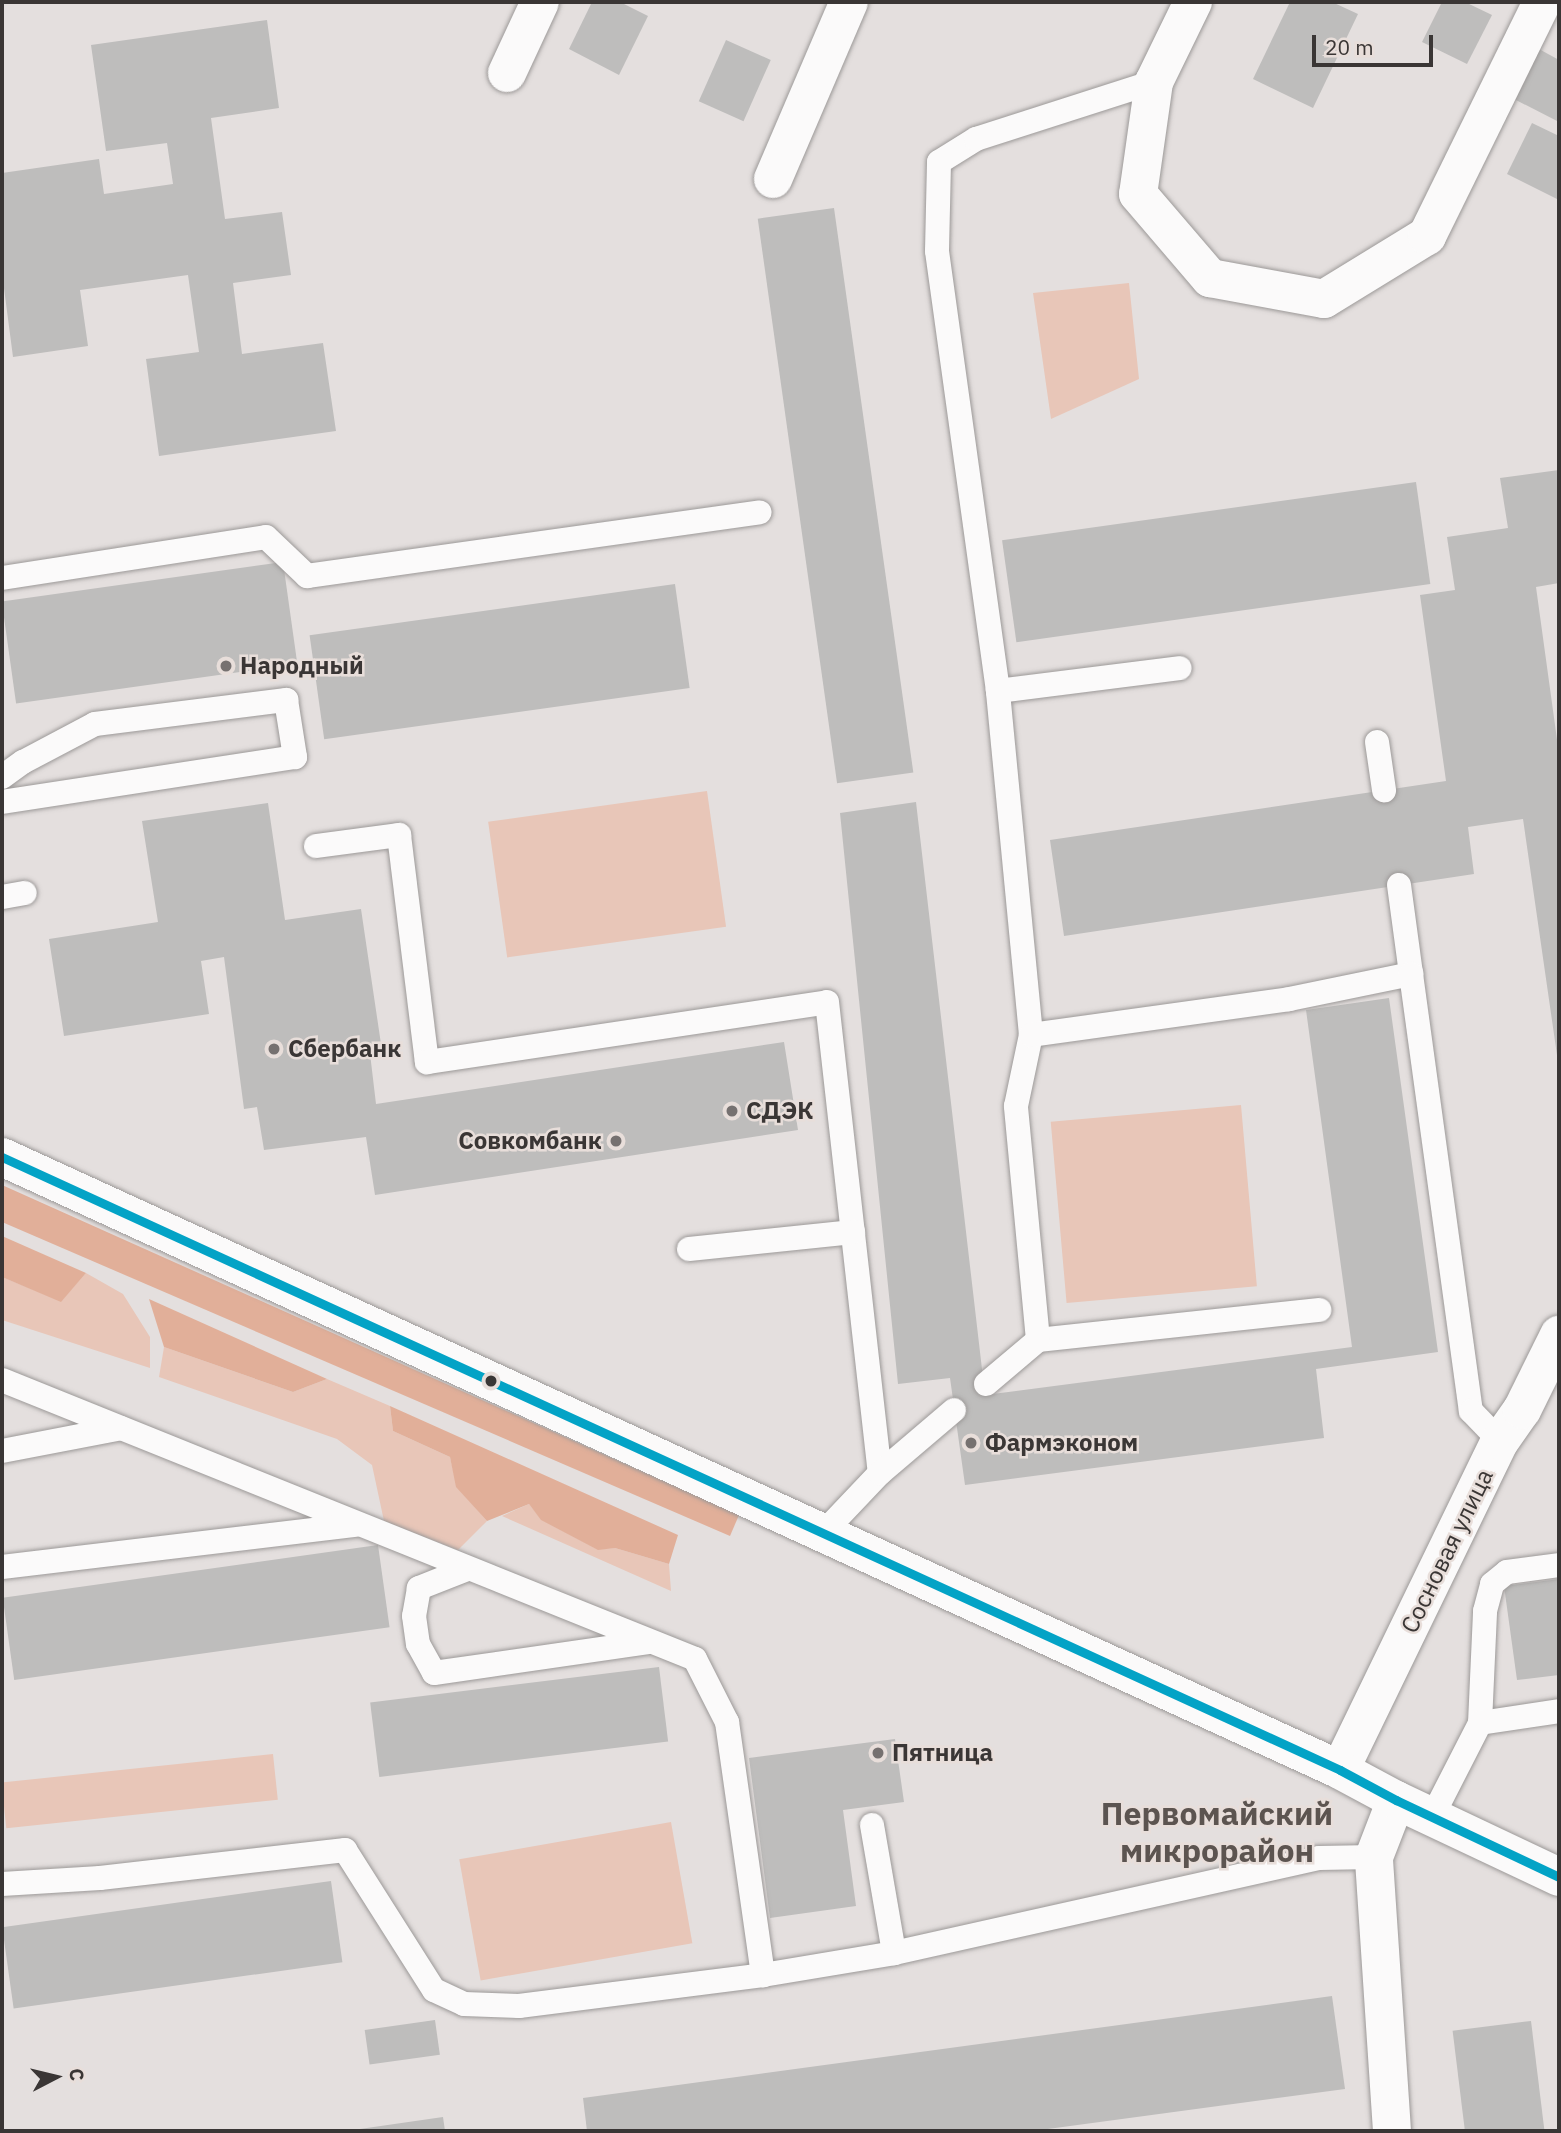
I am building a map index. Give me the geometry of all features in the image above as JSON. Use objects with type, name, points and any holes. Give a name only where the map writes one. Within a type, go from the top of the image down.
[{"type":"street","points":[[507,73],[540,2]]},
{"type":"street","points":[[773,178],[849,2]]},
{"type":"street","points":[[1192,2],[1154,82],[1138,194],[1210,278],[1324,299],[1427,236],[1542,2]]},
{"type":"street","points":[[2,1157],[1340,1770],[1396,1800],[1559,1877]]},
{"type":"street","name":"Сосновая улица","points":[[1340,1770],[1500,1441],[1522,1410],[1559,1335]]},
{"type":"street","points":[[1392,2131],[1374,1857],[1396,1800]]},
{"type":"lane","points":[[1038,1339],[1016,1106],[1031,1035],[998,691],[937,251],[939,162],[976,139],[1154,82]]},
{"type":"lane","points":[[2,578],[266,537],[307,576],[760,512]]},
{"type":"lane","points":[[998,691],[1180,668]]},
{"type":"lane","points":[[2,777],[23,762],[94,724],[286,700],[295,757],[2,802]]},
{"type":"lane","points":[[1377,742],[1384,790]]},
{"type":"lane","points":[[316,846],[399,835],[427,1062],[827,1002],[880,1473]]},
{"type":"lane","points":[[1399,885],[1471,1411],[1500,1441]]},
{"type":"lane","points":[[1031,1035],[1289,999],[1412,974]]},
{"type":"lane","points":[[690,1250],[853,1232]]},
{"type":"lane","points":[[986,1384],[1038,1339],[1319,1310]]},
{"type":"lane","points":[[2,1380],[695,1659],[727,1723],[763,1975]]},
{"type":"lane","points":[[823,1533],[880,1473],[954,1410]]},
{"type":"lane","points":[[2,1451],[121,1428]]},
{"type":"lane","points":[[2,1567],[360,1524]]},
{"type":"lane","points":[[1432,1817],[1480,1723],[1485,1611],[1492,1584],[1507,1572],[1559,1565]]},
{"type":"lane","points":[[467,1569],[419,1588],[414,1616],[418,1644],[434,1673],[651,1642]]},
{"type":"lane","points":[[1480,1723],[1559,1711]]},
{"type":"lane","points":[[872,1825],[894,1953]]},
{"type":"lane","points":[[2,1884],[100,1878],[345,1850],[434,1990],[464,2004],[519,2006],[763,1975],[894,1953],[1319,1858],[1374,1857]]},
{"type":"shaded area","points":[[1129,283],[1139,379],[1051,419],[1033,293]]},
{"type":"shaded area","points":[[707,791],[726,927],[507,957],[488,822]]},
{"type":"shaded area","points":[[1241,1105],[1257,1286],[1067,1303],[1051,1122]]},
{"type":"shaded area","points":[[2,1185],[739,1515],[730,1536],[2,1222]]},
{"type":"shaded area","points":[[2,1236],[86,1273],[61,1302],[2,1277]]},
{"type":"shaded area","points":[[86,1273],[123,1294],[150,1337],[150,1368],[2,1320],[2,1277],[61,1301]]},
{"type":"shaded area","points":[[149,1299],[327,1379],[293,1392],[164,1347]]},
{"type":"shaded area","points":[[164,1347],[293,1392],[327,1379],[390,1406],[393,1431],[450,1457],[457,1487],[487,1521],[458,1550],[384,1521],[372,1465],[337,1439],[159,1377]]},
{"type":"shaded area","points":[[390,1406],[678,1535],[669,1564],[615,1548],[598,1550],[541,1520],[529,1504],[487,1521],[456,1487],[450,1457],[393,1431]]},
{"type":"shaded area","points":[[529,1504],[542,1520],[597,1549],[615,1548],[669,1564],[671,1591],[502,1516]]},
{"type":"shaded area","points":[[273,1754],[278,1800],[6,1828],[2,1782]]},
{"type":"shaded area","points":[[671,1822],[692,1943],[481,1980],[459,1859]]},
{"type":"building","points":[[592,2],[620,2],[648,16],[619,75],[569,49]]},
{"type":"building","points":[[1290,2],[1332,2],[1358,14],[1313,108],[1253,79]]},
{"type":"building","points":[[1442,2],[1465,2],[1492,15],[1467,64],[1422,42]]},
{"type":"building","points":[[267,20],[279,108],[211,118],[225,219],[282,212],[291,275],[233,283],[242,354],[323,343],[336,431],[159,456],[146,359],[199,352],[188,275],[80,290],[88,346],[13,357],[2,273],[2,173],[99,159],[104,194],[173,184],[167,143],[106,151],[91,45]]},
{"type":"building","points":[[726,40],[771,60],[744,121],[699,101]]},
{"type":"building","points":[[1539,49],[1559,60],[1559,122],[1514,99]]},
{"type":"building","points":[[1532,123],[1559,136],[1559,200],[1507,174]]},
{"type":"building","points":[[834,208],[913,772],[837,783],[758,219]]},
{"type":"building","points":[[1559,470],[1559,583],[1536,587],[1559,754],[1559,1069],[1523,819],[1468,827],[1474,874],[1064,936],[1050,840],[1446,781],[1420,595],[1455,590],[1447,537],[1508,528],[1500,478]]},
{"type":"building","points":[[1416,482],[1430,584],[1016,642],[1002,540]]},
{"type":"building","points":[[283,562],[297,664],[16,704],[2,601]]},
{"type":"building","points":[[675,584],[690,688],[324,739],[310,635]]},
{"type":"building","points":[[916,802],[985,1395],[1352,1347],[1306,1010],[1389,998],[1438,1352],[1316,1369],[1324,1438],[965,1485],[950,1378],[898,1384],[840,813]]},
{"type":"building","points":[[268,803],[285,920],[361,909],[381,1044],[369,1045],[376,1104],[784,1042],[798,1130],[375,1195],[366,1137],[264,1150],[257,1107],[244,1109],[224,957],[201,961],[209,1014],[64,1036],[49,939],[158,922],[142,821]]},
{"type":"building","points":[[378,1545],[390,1627],[14,1680],[3,1598]]},
{"type":"building","points":[[1559,1579],[1559,1675],[1517,1680],[1504,1586]]},
{"type":"building","points":[[659,1667],[668,1741],[379,1777],[370,1702]]},
{"type":"building","points":[[895,1739],[904,1802],[843,1810],[856,1906],[770,1918],[749,1758]]},
{"type":"building","points":[[331,1881],[342,1962],[14,2008],[2,1927]]},
{"type":"building","points":[[1332,1996],[1345,2089],[1033,2131],[587,2131],[583,2098]]},
{"type":"building","points":[[435,2020],[440,2055],[370,2065],[365,2030]]},
{"type":"building","points":[[1531,2021],[1545,2131],[1465,2131],[1453,2031]]},
{"type":"building","points":[[443,2117],[445,2131],[353,2131],[353,2130]]},
{"type":"transit line","points":[[2,1157],[1340,1770],[1396,1800],[1559,1877]]},
{"type":"place","name":"Народный","points":[[226,666]]},
{"type":"place","name":"Сбербанк","points":[[274,1049]]},
{"type":"place","name":"СДЭК","points":[[732,1111]]},
{"type":"place","name":"Совкомбанк","points":[[616,1141]]},
{"type":"place","name":"Фармэконом","points":[[971,1443]]},
{"type":"place","name":"Пятница","points":[[878,1753]]},
{"type":"district","name":"Первомайский микрорайон","points":[[1217,1832]]}]
